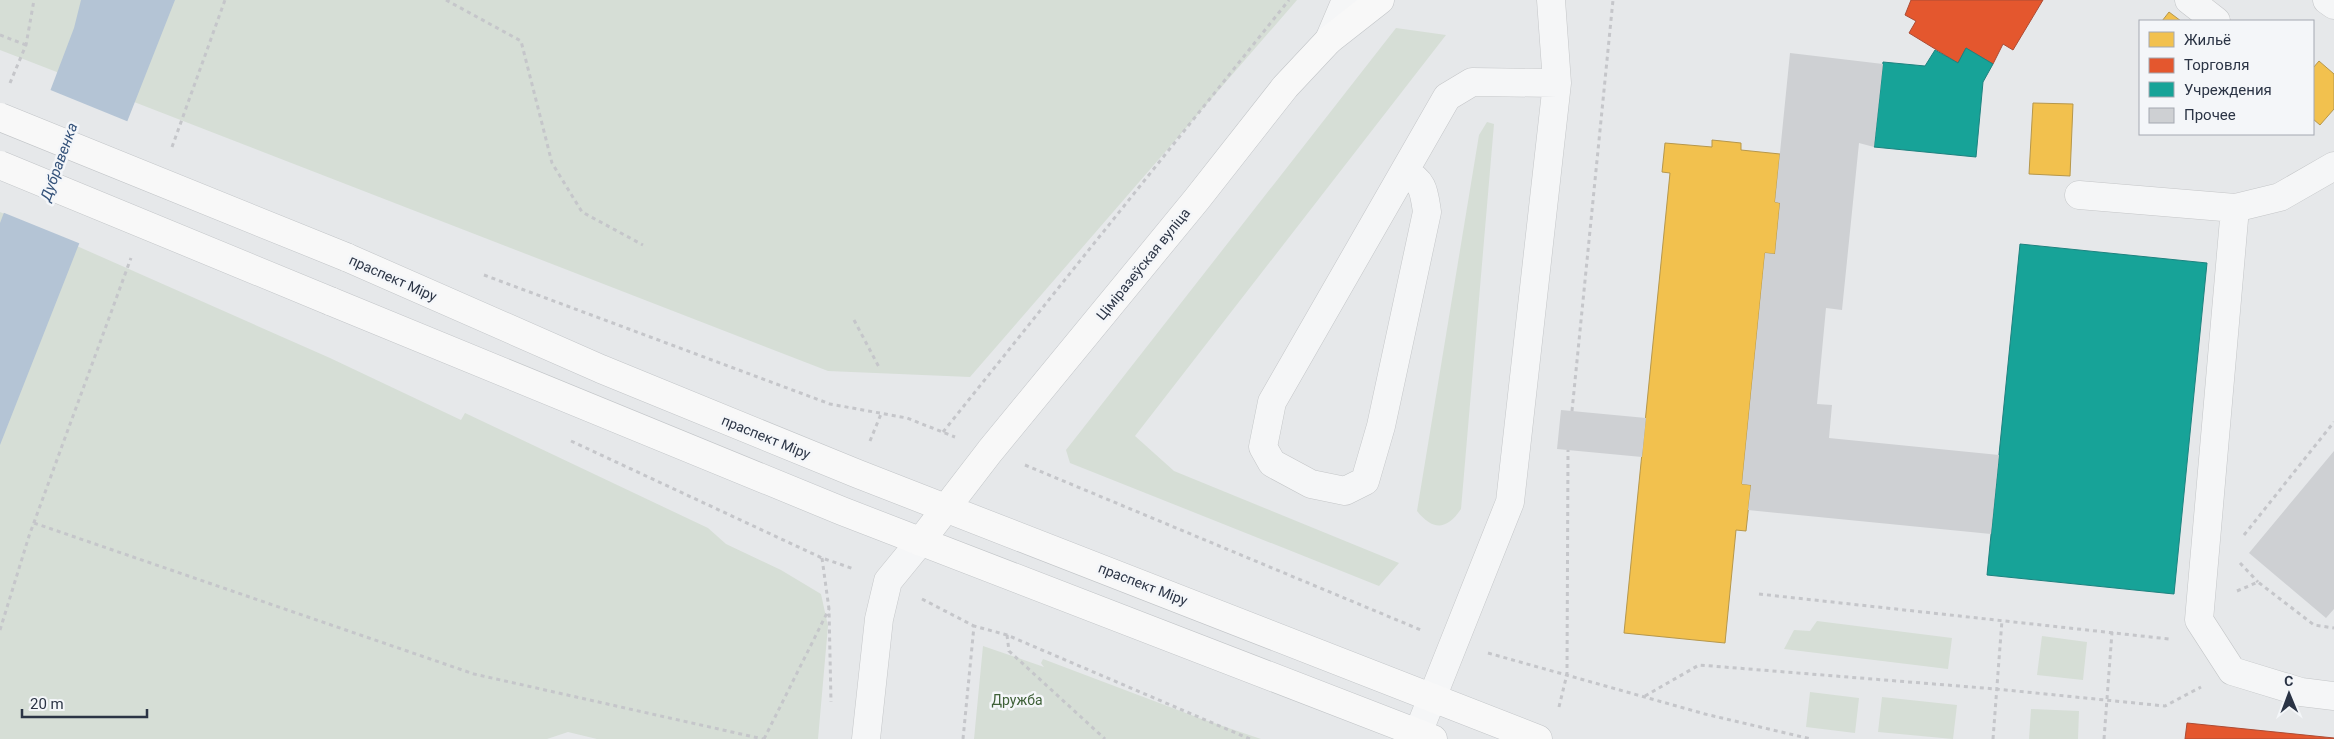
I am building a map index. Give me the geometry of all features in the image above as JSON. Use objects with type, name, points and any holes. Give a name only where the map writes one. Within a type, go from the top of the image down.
[{"type":"main road","name":"Ціміразеўская вуліца","points":[[920,542],[990,451],[1197,200],[1285,87],[1330,40],[1380,0]]},
{"type":"main road","name":"праспект Міру","points":[[0,117],[346,258],[601,369],[858,474],[1538,739]]},
{"type":"main road","points":[[0,165],[920,542],[1425,736]]},
{"type":"street","points":[[1330,40],[1346,0]]},
{"type":"street","points":[[1425,736],[1432,697],[1455,644],[1510,502],[1557,83],[1552,0]]},
{"type":"street","points":[[2189,0],[2215,20]]},
{"type":"street","points":[[2327,0],[2334,5]]},
{"type":"street","points":[[1404,172],[1413,176],[1423,185],[1426,212],[1376,444],[1365,481],[1345,491],[1310,484],[1272,462],[1263,447],[1272,402],[1447,97],[1472,82],[1557,83]]},
{"type":"street","points":[[2079,195],[2234,208],[2280,197],[2334,166]]},
{"type":"street","points":[[2234,208],[2199,620],[2232,671],[2301,692],[2334,696]]},
{"type":"street","points":[[866,739],[879,619],[888,581],[920,542]]},
{"type":"path","points":[[7,91],[26,45],[34,0]]},
{"type":"path","points":[[169,154],[225,0]]},
{"type":"path","points":[[446,0],[522,41],[552,163],[582,212],[643,245]]},
{"type":"path","points":[[943,432],[1289,0]]},
{"type":"path","points":[[1572,411],[1613,0]]},
{"type":"path","points":[[0,35],[26,45]]},
{"type":"path","points":[[0,630],[34,523],[132,257]]},
{"type":"path","points":[[477,273],[830,404],[907,418],[1455,644],[1644,697],[1811,739]]},
{"type":"path","points":[[854,320],[880,369]]},
{"type":"path","points":[[867,448],[881,414]]},
{"type":"path","points":[[2242,544],[2244,535],[2334,422]]},
{"type":"path","points":[[562,438],[822,558],[888,581],[974,626],[1007,635],[1250,739]]},
{"type":"path","points":[[1559,707],[1567,674],[1568,450]]},
{"type":"path","points":[[34,523],[474,674],[763,739],[788,695],[829,609]]},
{"type":"path","points":[[822,558],[829,609],[832,711]]},
{"type":"path","points":[[2239,561],[2258,582],[2314,625],[2334,628]]},
{"type":"path","points":[[2232,593],[2258,582]]},
{"type":"path","points":[[1759,594],[2215,644]]},
{"type":"path","points":[[1993,739],[2002,620]]},
{"type":"path","points":[[963,739],[974,626]]},
{"type":"path","points":[[2104,739],[2112,632]]},
{"type":"path","points":[[1007,635],[1009,651],[1106,739]]},
{"type":"path","points":[[1644,697],[1699,665],[1996,689],[2165,706]]},
{"type":"green space","points":[[0,0],[1297,0],[970,377],[828,371],[0,50]]},
{"type":"green space","points":[[1396,28],[1446,35],[1135,436],[1174,471],[1399,563],[1379,586],[1070,463],[1066,450]]},
{"type":"green space","points":[[1487,122],[1494,124],[1461,509],[1456,516],[1445,524],[1434,525],[1423,518],[1417,511],[1479,135]]},
{"type":"green space","points":[[0,212],[330,358],[461,420],[465,413],[708,528],[726,544],[781,570],[821,594],[828,626],[818,739],[597,739],[568,732],[547,739],[0,739]]},
{"type":"green space","points":[[1817,621],[1952,638],[1948,669],[1784,649],[1794,630],[1810,631]]},
{"type":"green space","points":[[2042,636],[2087,642],[2083,680],[2037,675]]},
{"type":"green space","name":"Дружба","points":[[983,646],[1044,667],[1041,663],[1043,659],[1199,718],[1261,739],[974,739]]},
{"type":"green space","points":[[1810,692],[1859,698],[1855,733],[1806,727]]},
{"type":"green space","points":[[1882,697],[1957,705],[1953,739],[1878,732]]},
{"type":"green space","points":[[2031,709],[2079,711],[2078,739],[2029,739]]},
{"type":"water","name":"Дубравенка","points":[[81,0],[175,0],[0,445],[0,223],[74,28]]},
{"type":"pier","points":[[48,89],[129,122],[81,244],[2,212]]},
{"type":"building: Жильё","points":[[2169,12],[2180,20],[2163,20]]},
{"type":"building: Жильё","points":[[2319,61],[2334,74],[2334,109],[2320,125],[2314,120],[2314,67]]},
{"type":"building: Жильё","points":[[2033,103],[2073,104],[2070,176],[2029,174]]},
{"type":"building: Жильё","points":[[1712,140],[1741,143],[1741,150],[1780,154],[1775,202],[1780,203],[1775,254],[1765,253],[1742,484],[1751,485],[1746,531],[1736,530],[1725,643],[1624,633],[1670,173],[1662,172],[1665,143],[1712,147]]},
{"type":"building: Торговля","points":[[1911,0],[2043,0],[2013,50],[2003,44],[1993,64],[1966,48],[1958,63],[1909,33],[1916,21],[1905,15]]},
{"type":"building: Торговля","points":[[2187,723],[2334,738],[2334,739],[2185,739]]},
{"type":"building: Учреждения","points":[[1966,48],[1993,64],[1983,82],[1976,157],[1874,147],[1883,62],[1925,66],[1935,50],[1958,63]]},
{"type":"building: Учреждения","points":[[2020,244],[2207,263],[2174,594],[1987,575]]},
{"type":"building: Прочее","points":[[1790,53],[1883,64],[1874,147],[1859,143],[1842,310],[1826,308],[1817,404],[1832,405],[1829,438],[1999,455],[1991,534],[1748,510],[1751,485],[1742,484],[1765,253],[1775,254],[1780,203],[1775,202]]},
{"type":"building: Прочее","points":[[1561,410],[1646,418],[1642,457],[1557,449]]},
{"type":"building: Прочее","points":[[2334,451],[2334,609],[2326,618],[2249,553]]}]
